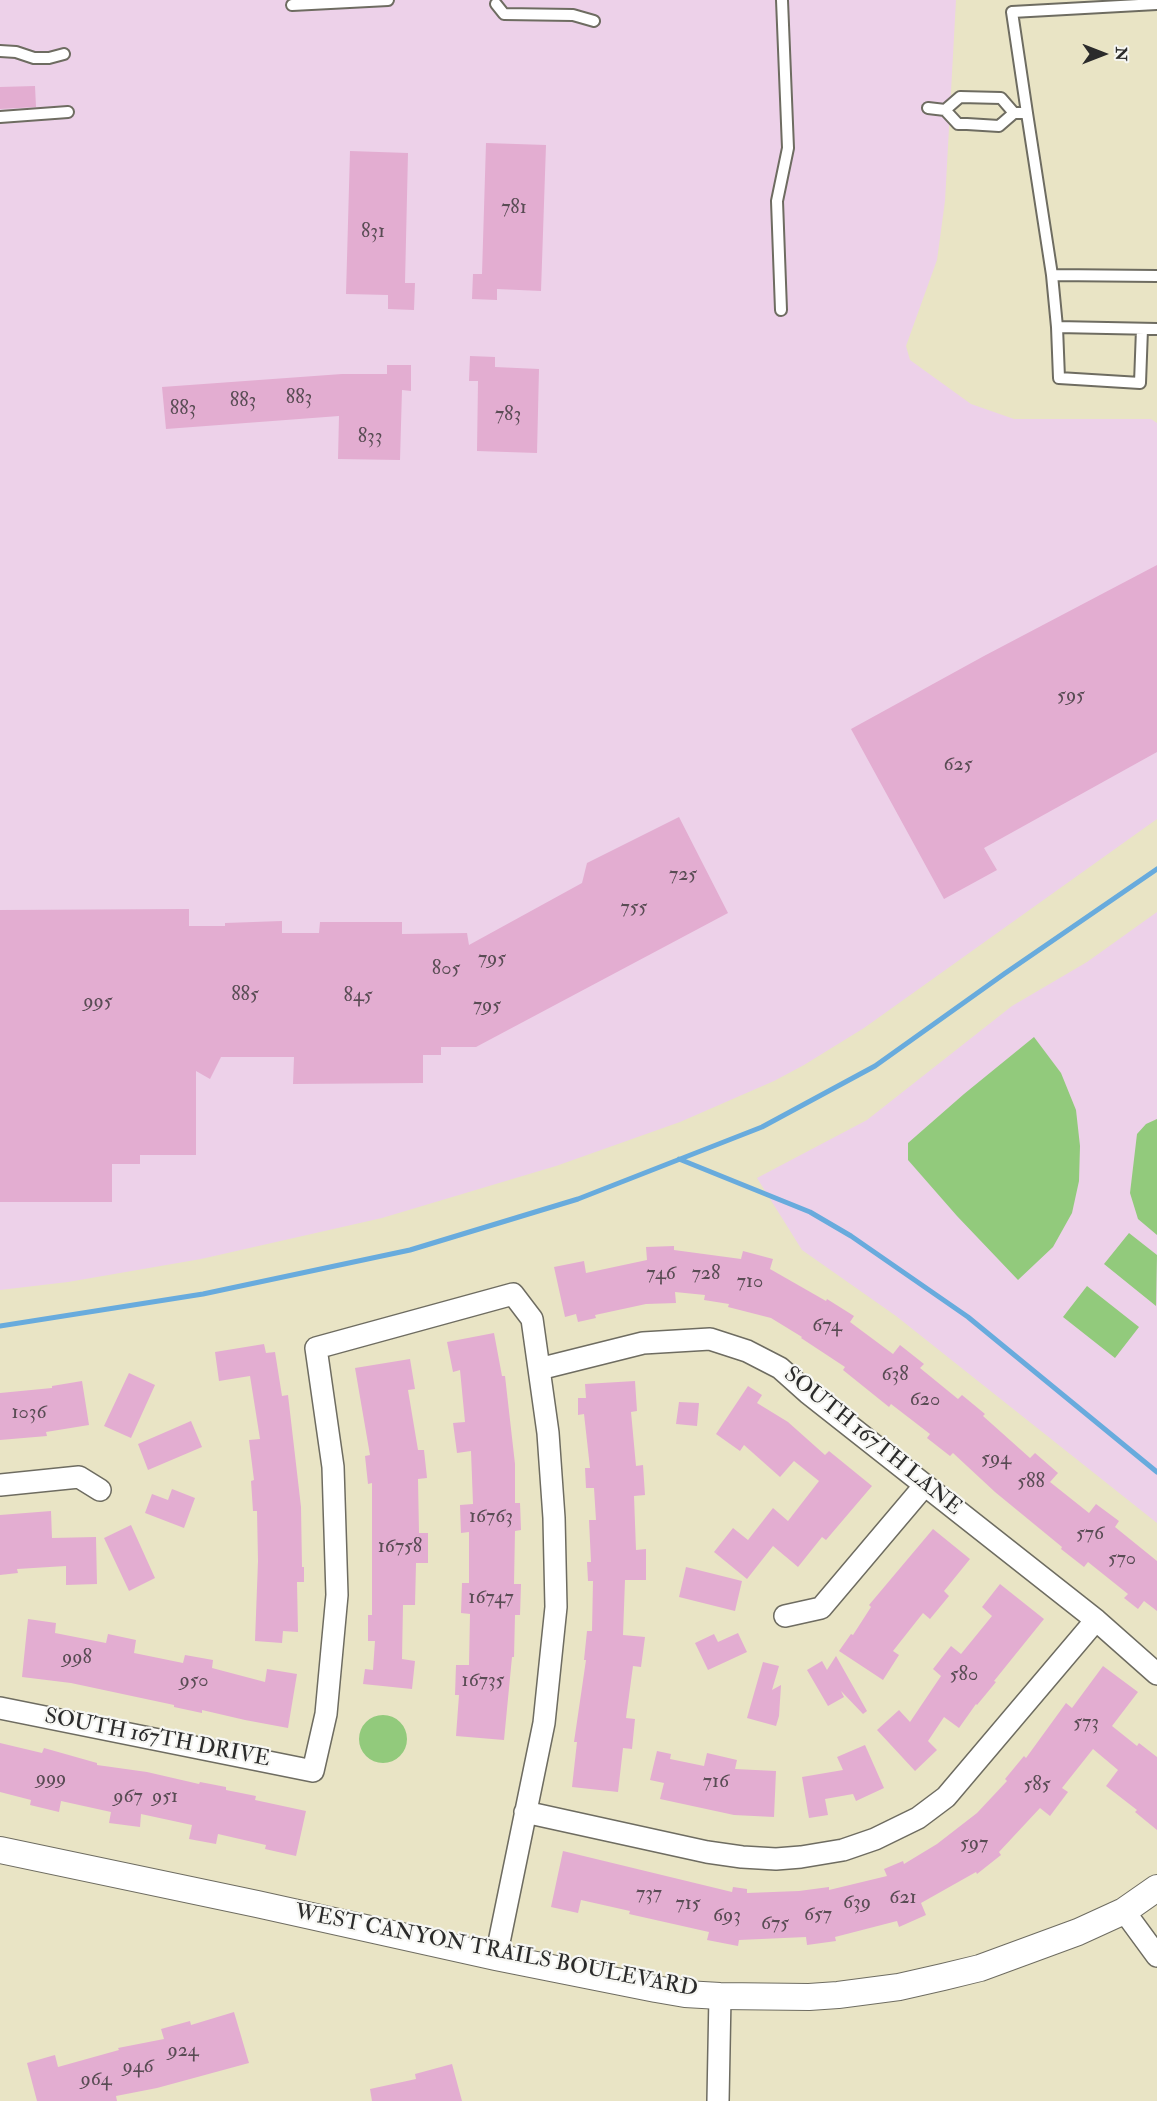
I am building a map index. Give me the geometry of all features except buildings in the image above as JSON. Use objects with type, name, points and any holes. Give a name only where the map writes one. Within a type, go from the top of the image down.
[{"type":"street","name":"SOUTH 167TH DRIVE","points":[[0,1708],[313,1771],[326,1714],[337,1595],[333,1467],[316,1348],[513,1294],[532,1319],[539,1369]]},
{"type":"street","name":"SOUTH 167TH LANE","points":[[539,1369],[643,1343],[710,1340],[747,1351],[780,1368],[808,1393],[1096,1620],[1157,1674]]},
{"type":"street","points":[[496,1957],[544,1723],[556,1607],[553,1497],[548,1433],[539,1369]]},
{"type":"street","points":[[0,1485],[79,1477],[100,1490]]},
{"type":"street","points":[[785,1616],[821,1608],[925,1485]]},
{"type":"street","points":[[525,1812],[707,1852],[742,1857],[776,1859],[843,1850],[875,1839],[918,1818],[946,1797],[1096,1620]]},
{"type":"street","name":"WEST CANYON TRAILS BOULEVARD","points":[[0,1850],[496,1957],[656,1989],[685,1994],[720,1996],[838,1995],[944,1977],[980,1968],[1041,1946],[1124,1911],[1157,1888]]},
{"type":"street","points":[[1124,1911],[1157,1956]]},
{"type":"street","points":[[718,2101],[720,1996]]},
{"type":"lane","points":[[292,5],[388,0]]},
{"type":"lane","points":[[781,310],[777,201],[788,148],[782,0]]},
{"type":"lane","points":[[496,4],[504,14],[573,15],[594,21]]},
{"type":"lane","points":[[1142,329],[1140,383],[1059,378],[1052,274],[1012,12],[1063,5],[1157,4]]},
{"type":"lane","points":[[0,51],[34,57],[64,54]]},
{"type":"lane","points":[[945,110],[960,96],[1001,98],[1014,113]]},
{"type":"lane","points":[[928,108],[945,110],[958,124],[999,126],[1014,113],[1027,113]]},
{"type":"lane","points":[[0,117],[68,112]]},
{"type":"lane","points":[[1052,274],[1157,276]]},
{"type":"lane","points":[[1057,327],[1157,329]]},
{"type":"shaded area","points":[[0,0],[956,0],[945,201],[937,260],[906,346],[910,360],[971,404],[1014,419],[1151,419],[1157,423],[1157,819],[864,1028],[774,1081],[680,1122],[556,1166],[382,1218],[201,1259],[68,1282],[0,1290]]},
{"type":"shaded area","points":[[1157,912],[1157,1523],[896,1316],[802,1250],[757,1178],[867,1120],[1012,1006],[1087,962]]},
{"type":"green space","points":[[1034,1037],[1061,1073],[1076,1110],[1080,1146],[1079,1181],[1072,1213],[1053,1247],[1018,1280],[908,1160],[908,1143]]},
{"type":"green space","points":[[1157,1119],[1157,1235],[1138,1219],[1130,1193],[1137,1134],[1146,1124]]},
{"type":"green space","points":[[1129,1233],[1157,1255],[1156,1306],[1104,1264]]},
{"type":"green space","points":[[1087,1286],[1139,1327],[1115,1358],[1063,1317]]},
{"type":"green space","points":[[383,1715],[400,1722],[407,1739],[400,1756],[383,1763],[366,1756],[359,1739],[366,1722]]},
{"type":"waterway","points":[[0,1326],[203,1294],[410,1250],[578,1199],[762,1127],[875,1066],[1157,869]]},
{"type":"waterway","points":[[679,1159],[810,1212],[851,1236],[968,1317],[1157,1472]]}]
